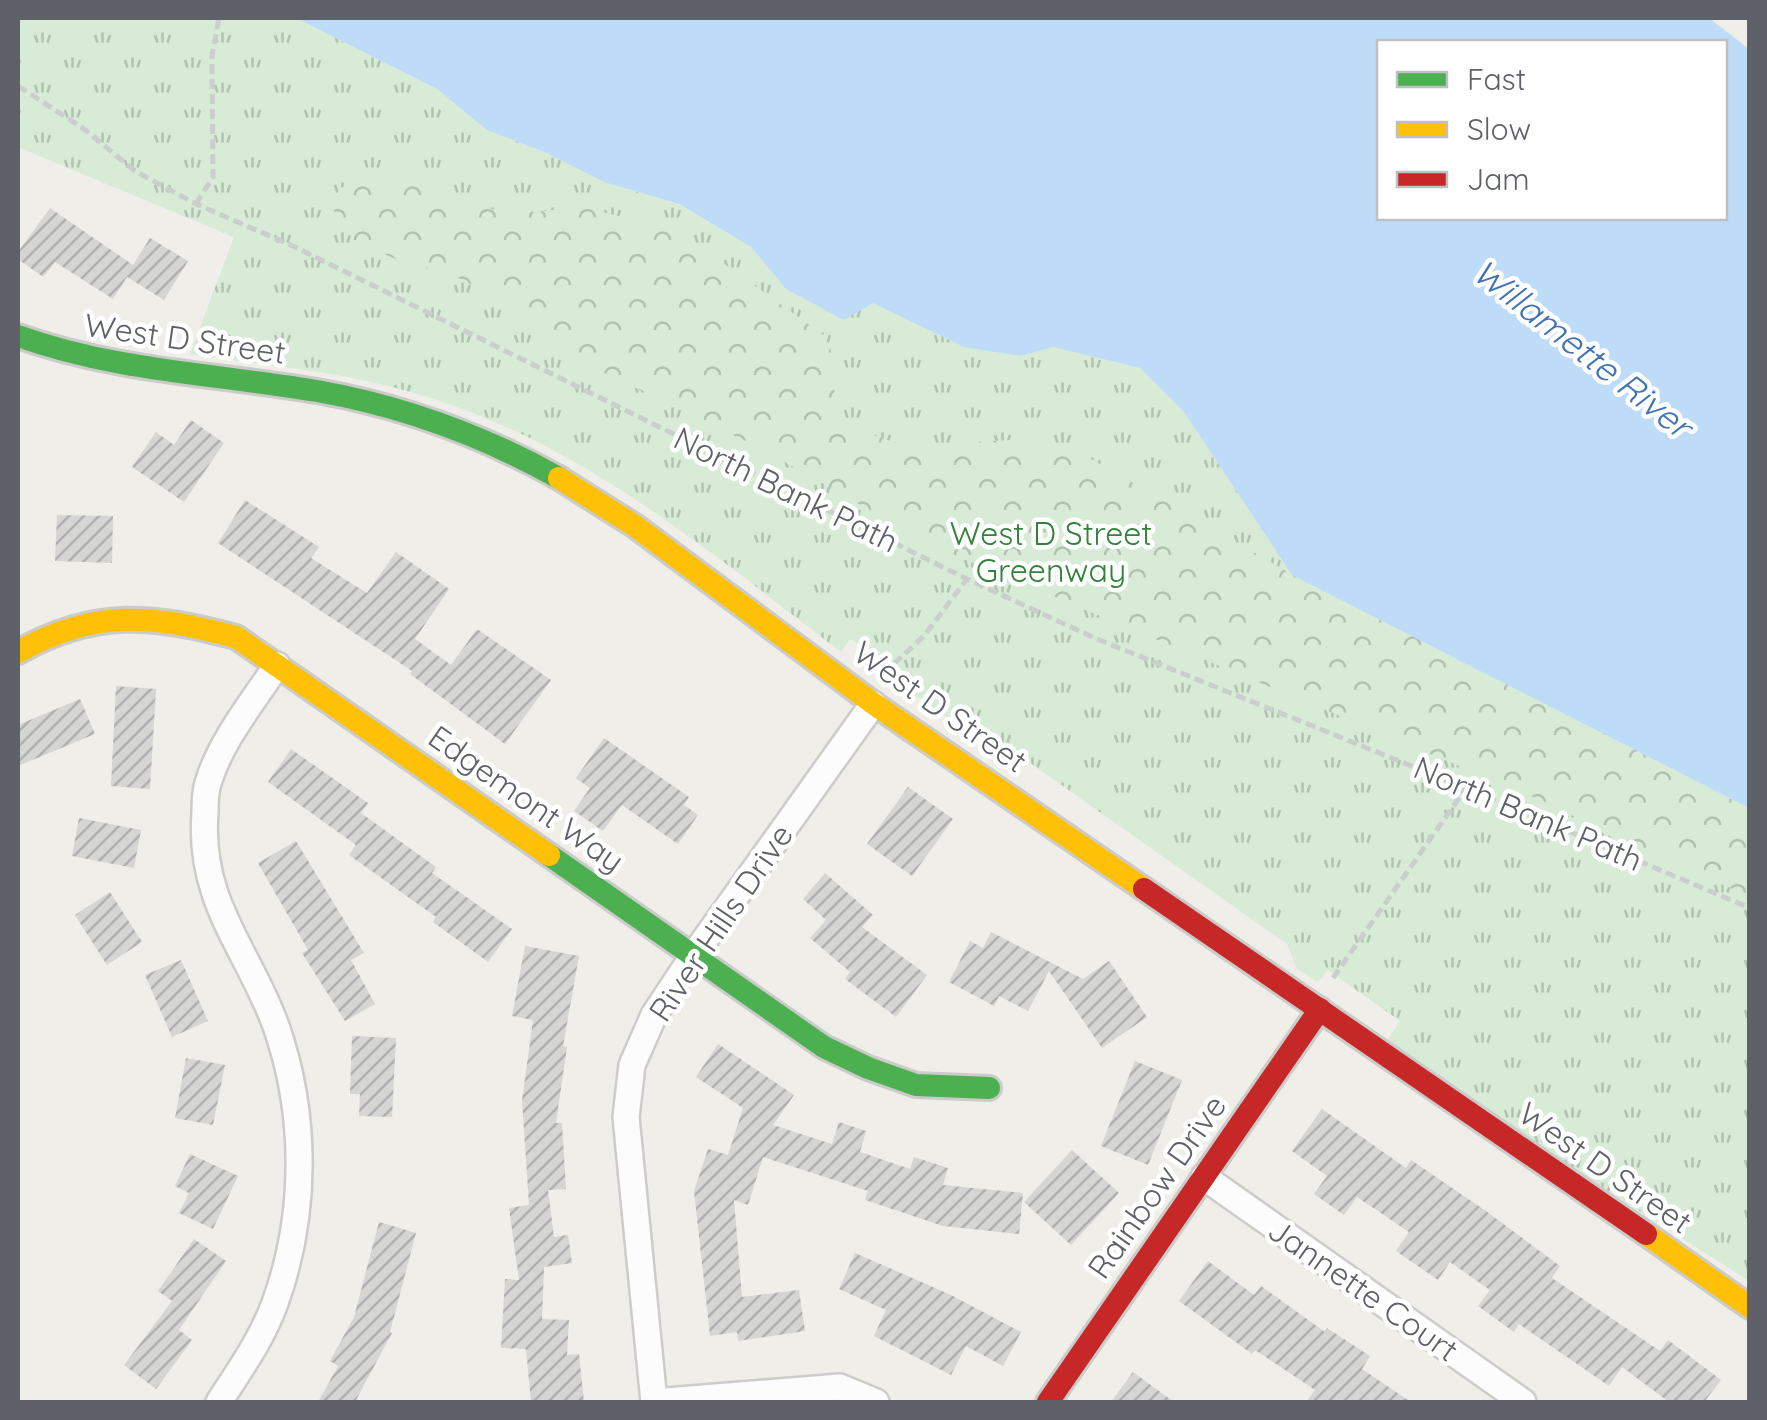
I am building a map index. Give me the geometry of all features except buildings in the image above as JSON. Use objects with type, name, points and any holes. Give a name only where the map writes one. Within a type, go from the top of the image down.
[{"type":"street","name":"West D Street","points":[[18,336],[59,352],[135,370],[300,388],[399,409],[479,438],[542,467],[649,535],[867,699],[1323,998],[1750,1307]]},
{"type":"street","name":"Edgemont Way","points":[[18,652],[50,632],[109,618],[176,620],[236,637],[824,1048],[916,1085],[989,1088]]},
{"type":"street","points":[[219,1402],[250,1354],[275,1304],[295,1231],[301,1157],[294,1095],[276,1026],[210,887],[202,840],[207,784],[233,731],[278,665]]},
{"type":"street","name":"River Hills Drive","points":[[654,1402],[626,1117],[632,1065],[654,1015],[867,699]]},
{"type":"street","name":"Rainbow Drive","points":[[1048,1402],[1323,998]]},
{"type":"street","name":"Jannette Court","points":[[1204,1178],[1523,1402]]},
{"type":"street","points":[[654,1402],[840,1387],[876,1402]]},
{"type":"path","points":[[196,204],[213,177],[212,56],[219,18]]},
{"type":"path","name":"North Bank Path","points":[[18,86],[84,129],[135,171],[196,204],[293,246],[967,579],[1097,639],[1750,908]]},
{"type":"path","points":[[867,699],[924,636],[967,579]]},
{"type":"path","points":[[1323,998],[1466,788]]},
{"type":"green space","name":"West D Street Greenway","points":[[18,18],[296,18],[437,89],[487,130],[544,152],[604,182],[678,204],[751,247],[786,289],[873,303],[1021,356],[1053,347],[1140,368],[1184,412],[1293,575],[1749,808],[1749,1281],[1594,1182],[1387,1041],[1400,1021],[1328,970],[1318,982],[1297,969],[1287,944],[985,731],[948,718],[914,694],[907,676],[890,661],[850,639],[841,652],[689,536],[583,467],[468,411],[407,391],[326,373],[190,354],[234,237],[18,147]]},
{"type":"green space","points":[[362,178],[394,178],[488,209],[535,212],[582,207],[677,230],[825,336],[833,356],[835,411],[867,433],[905,446],[1009,440],[1093,460],[1293,575],[1749,808],[1749,896],[1605,834],[1555,806],[933,546],[760,448],[540,342],[493,296],[449,273],[398,260],[356,242],[333,216],[339,189]]},
{"type":"water","name":"Willamette River","points":[[296,18],[1709,18],[1749,49],[1749,808],[1292,575],[1184,412],[1140,368],[1053,347],[1021,356],[964,347],[873,303],[844,320],[786,289],[751,247],[679,204],[604,182],[544,152],[487,130],[437,89]]},
{"type":"traffic: fast","points":[[18,336],[91,357],[317,391],[380,405],[472,436],[559,478]]},
{"type":"traffic: fast","points":[[549,855],[824,1047],[916,1085],[989,1088]]},
{"type":"traffic: slow","points":[[559,478],[635,526],[874,704],[1144,889]]},
{"type":"traffic: slow","points":[[18,652],[73,628],[125,620],[151,620],[236,637],[549,855]]},
{"type":"traffic: slow","points":[[1646,1234],[1750,1307]]},
{"type":"traffic: jam","points":[[1144,889],[1646,1234]]},
{"type":"traffic: jam","points":[[1048,1402],[1320,1009]]}]
